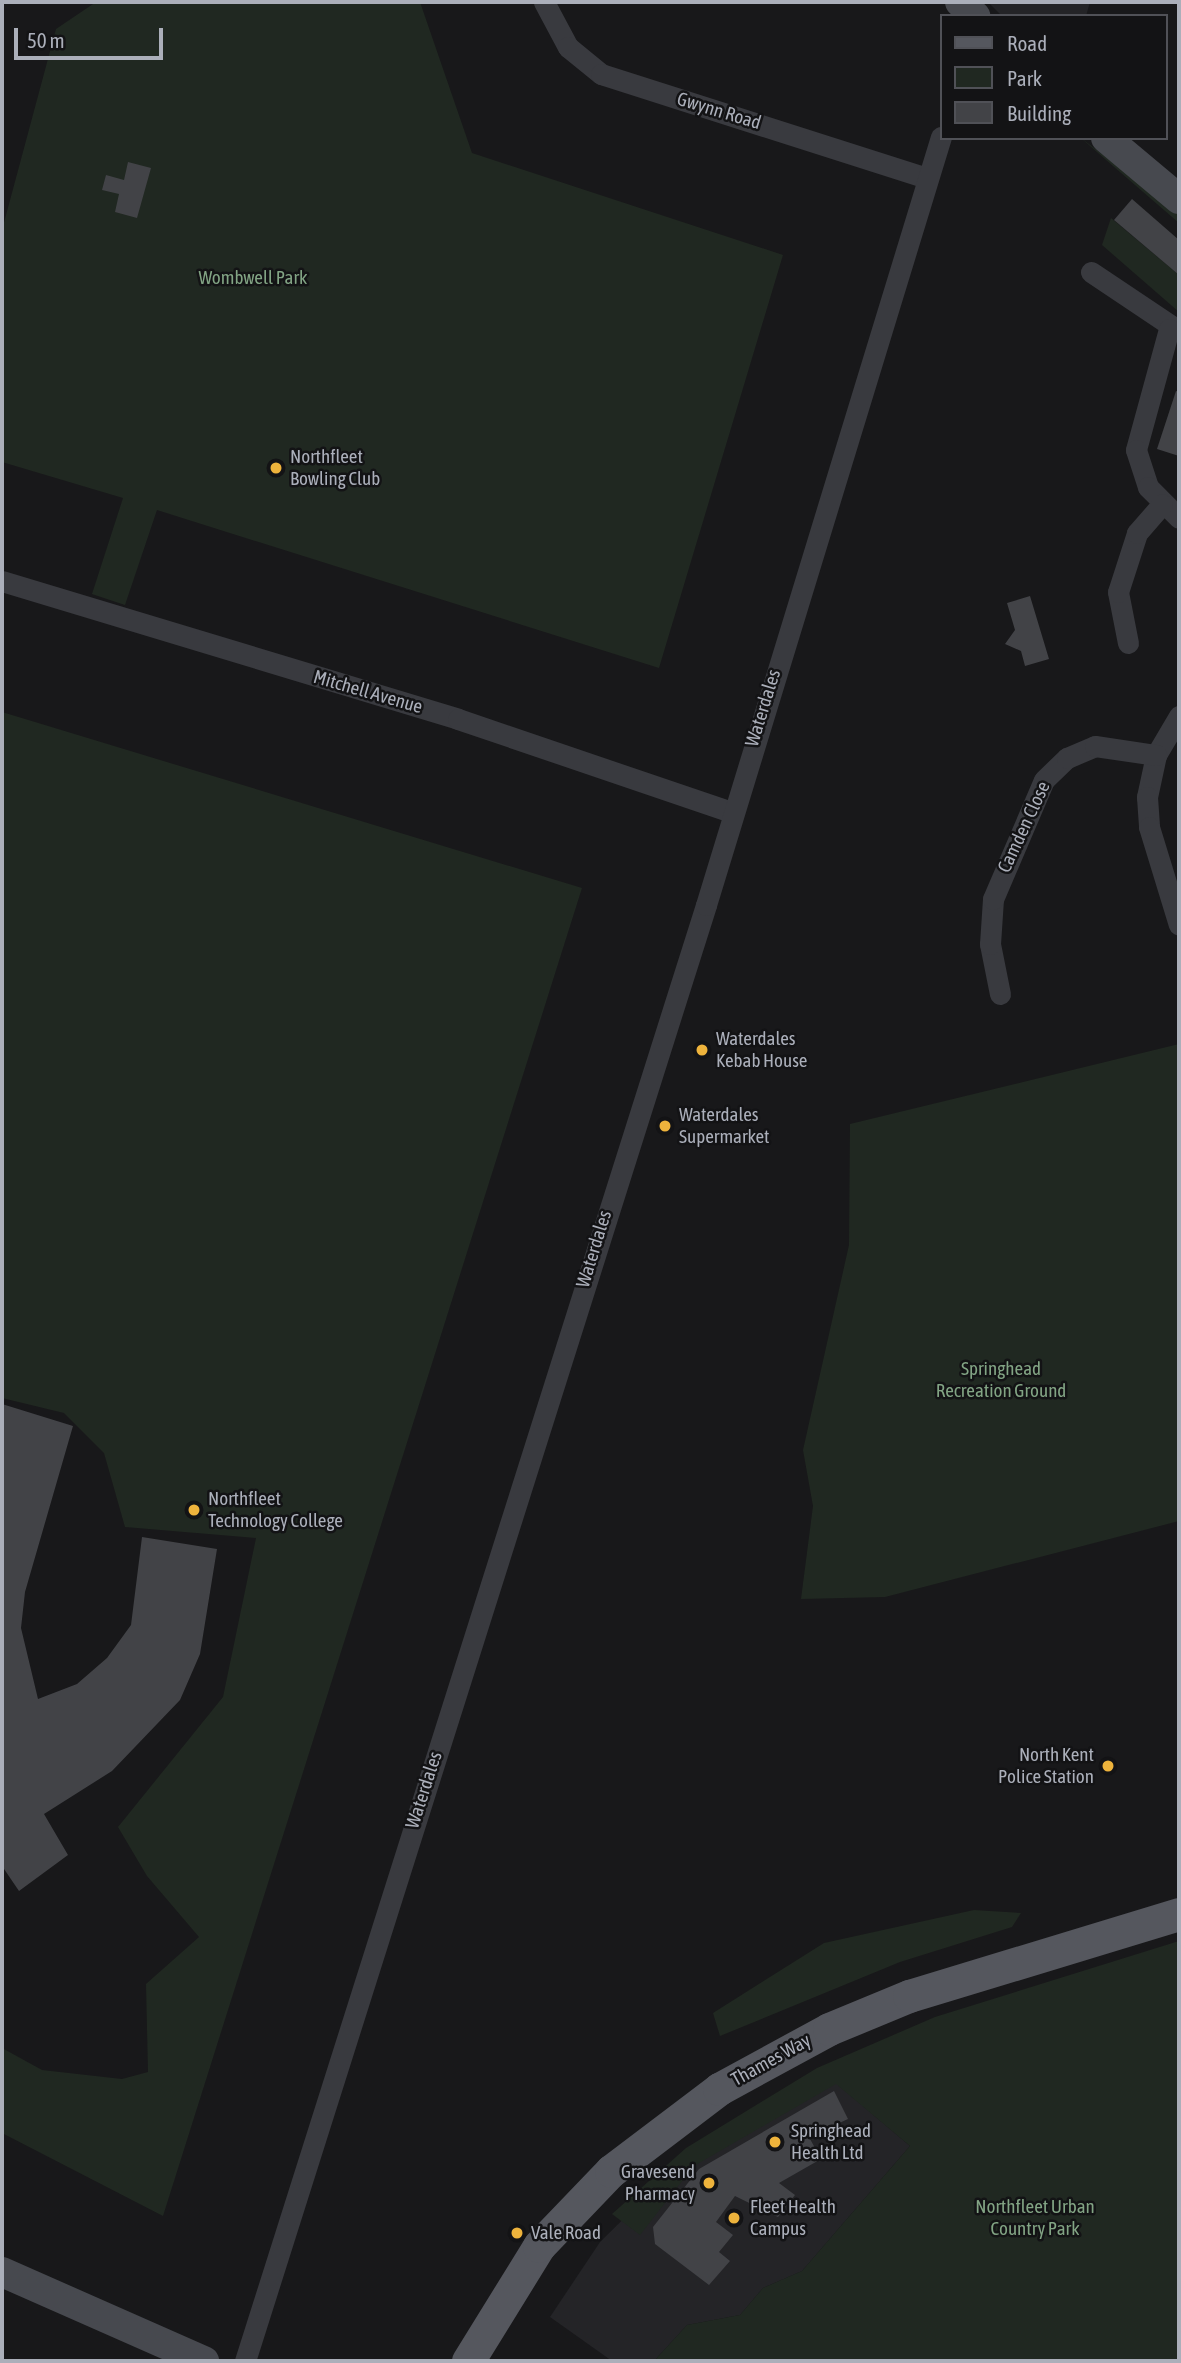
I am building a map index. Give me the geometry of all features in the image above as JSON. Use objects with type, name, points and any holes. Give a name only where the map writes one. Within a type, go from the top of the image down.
[{"type":"main road","name":"Thames Way","points":[[468,2361],[539,2246],[611,2172],[719,2090],[829,2029],[909,1996],[1179,1914]]},
{"type":"street","name":"Gwynn Road","points":[[544,2],[568,47],[601,74],[927,178]]},
{"type":"street","points":[[960,2],[973,14]]},
{"type":"street","name":"Waterdales","points":[[245,2361],[940,140]]},
{"type":"street","points":[[1116,147],[1179,199]]},
{"type":"street","points":[[1091,272],[1113,281],[1174,330],[1136,445],[1142,474],[1162,504],[1179,519]]},
{"type":"street","points":[[1128,643],[1118,592],[1137,533],[1162,504]]},
{"type":"street","name":"Mitchell Avenue","points":[[2,581],[458,719],[731,813]]},
{"type":"street","points":[[1179,716],[1156,755],[1148,820],[1179,925]]},
{"type":"street","name":"Camden Close","points":[[1000,994],[990,944],[993,899],[1044,780],[1062,761],[1095,746],[1156,755]]},
{"type":"street","points":[[2,2272],[204,2361]]},
{"type":"shaded area","points":[[988,2],[1090,2],[1087,14],[1000,14]]},
{"type":"shaded area","name":"Fleet Health Campus","points":[[830,2078],[910,2146],[802,2271],[763,2288],[740,2315],[687,2325],[654,2361],[612,2361],[550,2317],[600,2242],[663,2180]]},
{"type":"green space","name":"Wombwell Park","points":[[96,2],[420,2],[472,153],[783,255],[659,668],[157,510],[125,605],[92,594],[123,498],[2,462],[2,230],[56,29]]},
{"type":"green space","points":[[1083,140],[1179,213],[1179,223]]},
{"type":"green space","points":[[1111,218],[1179,275],[1179,312],[1102,245]]},
{"type":"green space","name":"Northfleet Technology College","points":[[2,712],[582,888],[163,2216],[2,2133],[2,2048],[42,2070],[122,2079],[148,2072],[146,1984],[199,1937],[147,1876],[118,1827],[223,1697],[256,1538],[125,1527],[104,1453],[64,1413],[2,1398]]},
{"type":"green space","name":"Springhead Recreation Ground","points":[[1179,1044],[1179,1521],[885,1597],[801,1599],[813,1506],[803,1450],[849,1245],[850,1124]]},
{"type":"green space","points":[[974,1910],[1021,1913],[1012,1927],[900,1962],[720,2036],[713,2013],[824,1943]]},
{"type":"green space","name":"Northfleet Urban Country Park","points":[[1179,1941],[1179,2361],[654,2361],[687,2325],[740,2315],[763,2288],[802,2271],[910,2146],[836,2084],[694,2166],[640,2235],[612,2214],[686,2148],[817,2068],[935,2017]]},
{"type":"building","points":[[128,162],[151,168],[137,218],[115,212],[119,194],[102,190],[106,175],[124,180]]},
{"type":"building","points":[[1132,199],[1179,240],[1179,275],[1114,220]]},
{"type":"building","points":[[1176,391],[1179,392],[1179,456],[1157,449]]},
{"type":"building","points":[[1030,596],[1049,659],[1025,666],[1021,651],[1005,644],[1015,630],[1007,603]]},
{"type":"building","points":[[2,1404],[73,1426],[25,1592],[21,1628],[38,1699],[77,1684],[107,1658],[131,1625],[142,1537],[217,1549],[200,1654],[180,1700],[112,1771],[44,1814],[68,1855],[19,1891],[2,1866]]},
{"type":"building","points":[[834,2091],[848,2119],[809,2137],[821,2159],[779,2183],[795,2195],[778,2217],[735,2196],[716,2222],[733,2235],[719,2252],[730,2261],[709,2285],[655,2244],[653,2227],[699,2169]]},
{"type":"place","name":"Northfleet Bowling Club","points":[[276,468]]},
{"type":"place","name":"Waterdales Kebab House","points":[[702,1050]]},
{"type":"place","name":"Waterdales Supermarket","points":[[665,1126]]},
{"type":"place","name":"Northfleet Technology College","points":[[194,1510]]},
{"type":"place","name":"North Kent Police Station","points":[[1108,1766]]},
{"type":"place","name":"Springhead Health Ltd","points":[[775,2142]]},
{"type":"place","name":"Gravesend Pharmacy","points":[[709,2183]]},
{"type":"place","name":"Fleet Health Campus","points":[[734,2218]]},
{"type":"place","name":"Vale Road","points":[[517,2233]]}]
